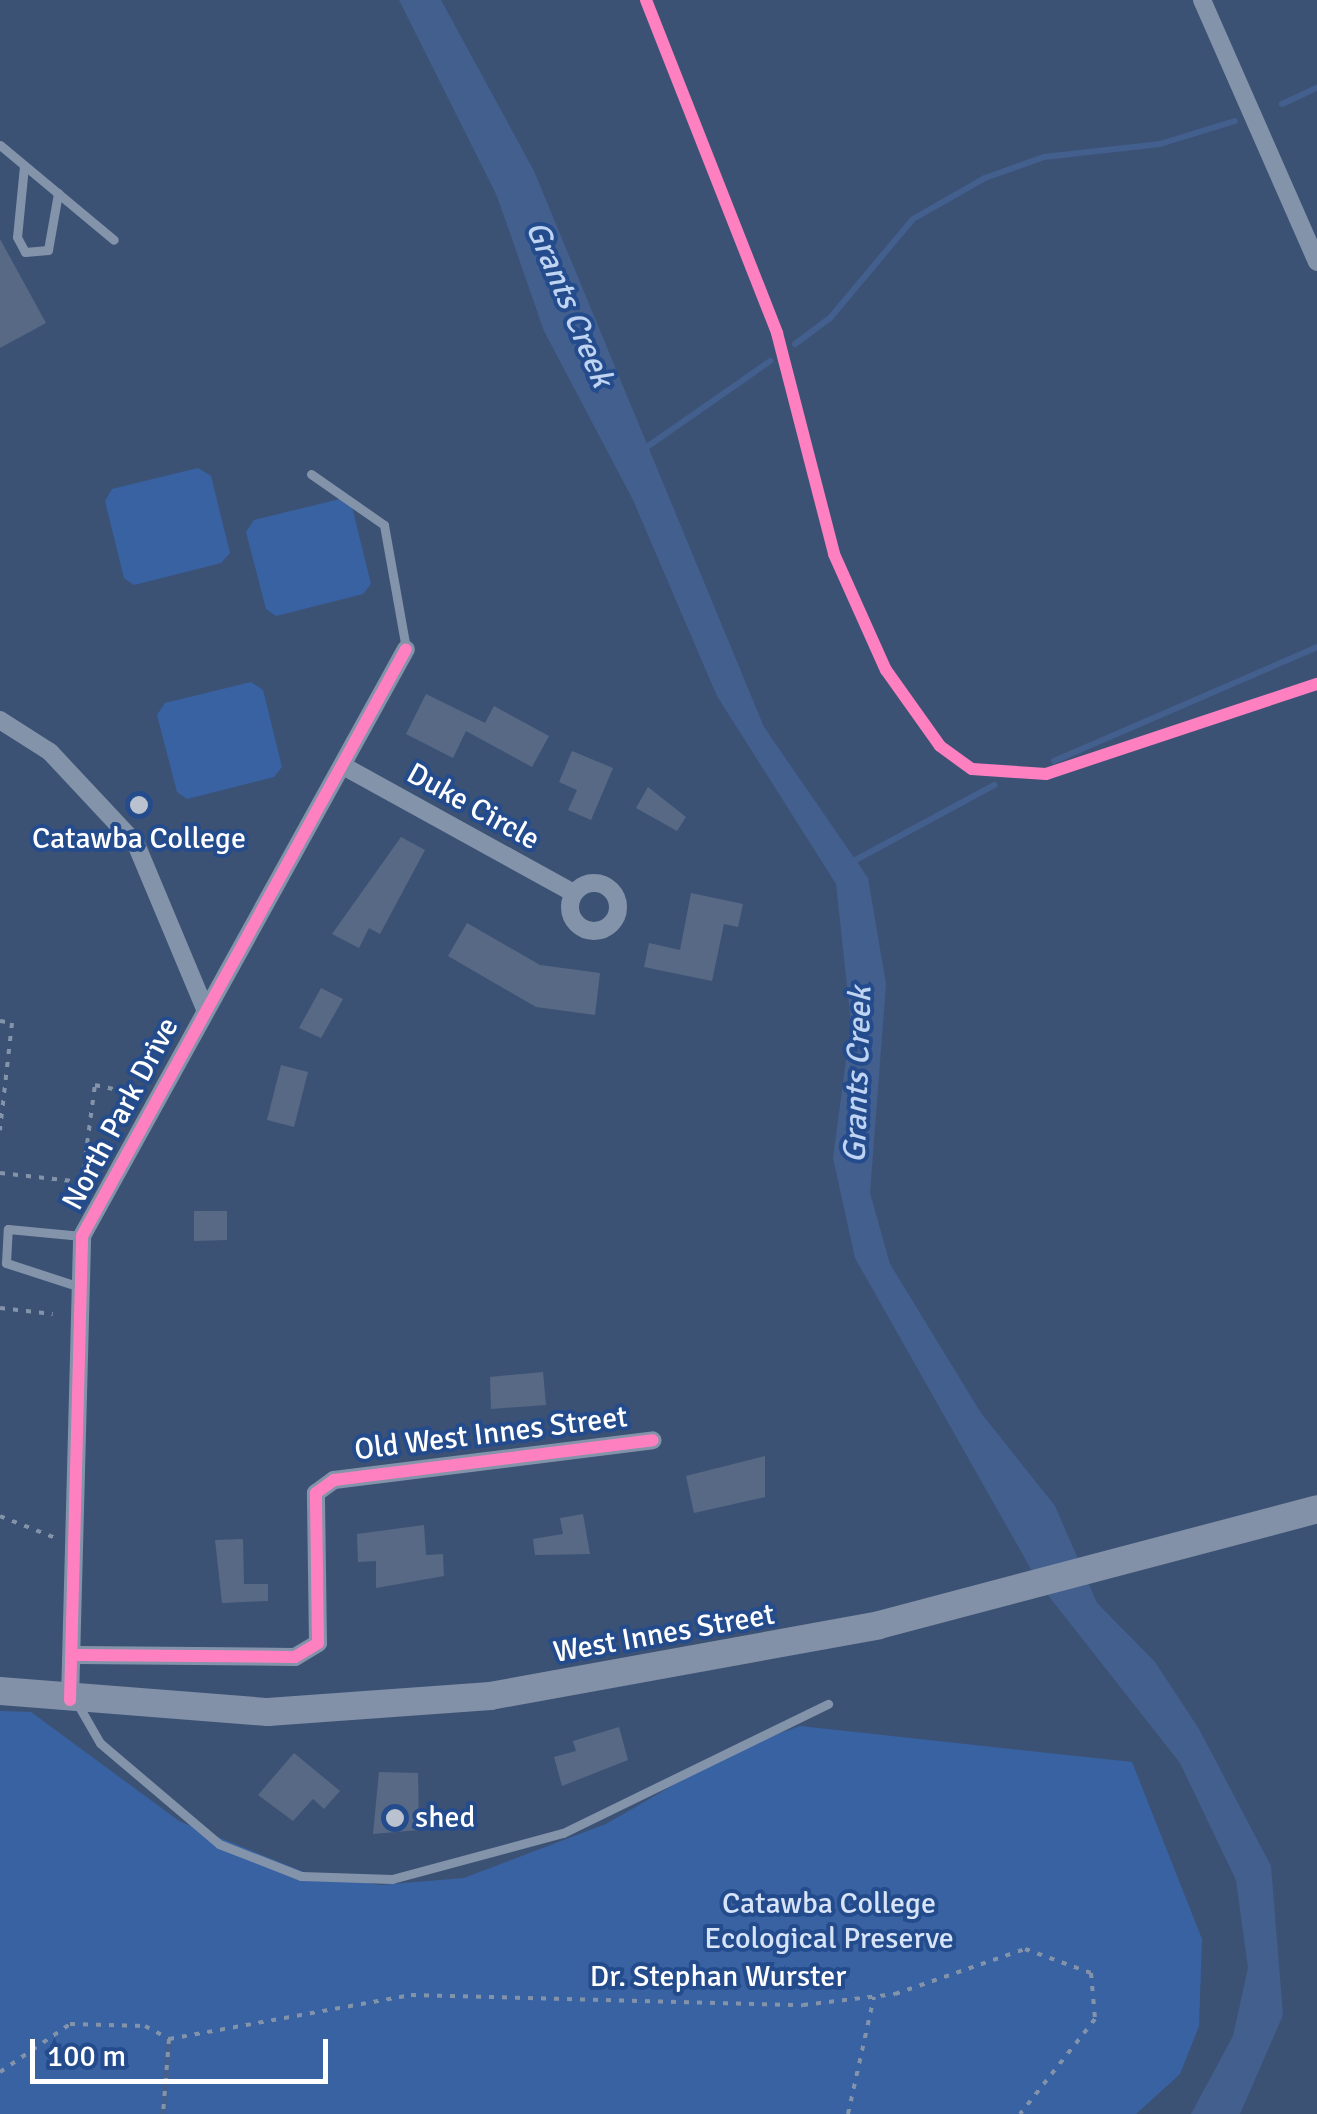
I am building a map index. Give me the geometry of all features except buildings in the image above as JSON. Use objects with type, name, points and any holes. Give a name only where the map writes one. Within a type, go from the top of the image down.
[{"type":"main road","name":"West Innes Street","points":[[3,1693],[268,1712],[490,1696],[752,1654],[1317,1509]]},
{"type":"street","points":[[1202,0],[1317,262]]},
{"type":"street","name":"North Park Drive","points":[[73,1700],[78,1655],[82,1236],[205,1009],[347,768],[406,649]]},
{"type":"street","points":[[0,720],[50,752],[136,844],[205,1009]]},
{"type":"street","name":"Duke Circle","points":[[347,768],[573,893]]},
{"type":"street","name":"Old West Innes Street","points":[[78,1655],[295,1657],[318,1643],[316,1493],[334,1480],[653,1440]]},
{"type":"lane","points":[[0,144],[114,240]]},
{"type":"lane","points":[[24,166],[17,236],[25,252],[48,250],[58,194]]},
{"type":"lane","points":[[311,474],[384,525],[406,649]]},
{"type":"lane","points":[[80,1287],[6,1264],[8,1229],[82,1236]]},
{"type":"lane","points":[[73,1700],[100,1743],[219,1844],[301,1876],[377,1879],[498,1858],[563,1833],[828,1704]]},
{"type":"path","points":[[0,1021],[12,1023],[0,1130]]},
{"type":"path","points":[[91,1204],[81,1203],[95,1085],[147,1097]]},
{"type":"path","points":[[0,1174],[82,1182]]},
{"type":"path","points":[[0,1308],[53,1314]]},
{"type":"path","points":[[0,1516],[58,1539]]},
{"type":"path","points":[[848,2114],[874,1996]]},
{"type":"path","points":[[0,2072],[70,2024],[145,2026],[169,2039],[164,2114]]},
{"type":"green space","points":[[198,468],[211,476],[230,553],[221,563],[134,585],[124,578],[105,501],[112,489]]},
{"type":"green space","points":[[340,499],[352,507],[371,584],[363,594],[276,616],[266,609],[246,532],[254,520]]},
{"type":"green space","points":[[251,682],[263,690],[282,767],[274,777],[187,799],[177,792],[157,715],[165,703]]},
{"type":"green space","name":"Catawba College Ecological Preserve","points":[[0,1711],[31,1712],[179,1821],[306,1873],[380,1885],[464,1878],[606,1824],[734,1750],[800,1726],[1132,1762],[1202,1939],[1199,2026],[1180,2074],[1136,2114],[0,2114]]},
{"type":"water","name":"Grants Creek","points":[[399,0],[441,0],[534,171],[764,727],[868,878],[886,984],[870,1193],[890,1264],[981,1413],[1055,1506],[1097,1603],[1155,1662],[1199,1729],[1271,1866],[1283,2015],[1240,2114],[1191,2114],[1233,2036],[1248,1968],[1236,1880],[1180,1763],[1040,1585],[855,1258],[833,1158],[851,1023],[836,884],[717,696],[633,500],[544,331],[497,196]]},
{"type":"waterway","points":[[1282,104],[1317,88]]},
{"type":"waterway","points":[[795,344],[830,318],[913,219],[985,178],[1044,157],[1160,144],[1235,121]]},
{"type":"waterway","points":[[644,449],[770,361]]},
{"type":"waterway","points":[[1054,761],[1317,647]]},
{"type":"waterway","points":[[850,863],[994,785]]},
{"type":"waterway","points":[[163,2114],[169,2039]]},
{"type":"cycle path","points":[[646,0],[777,333],[834,554],[886,670],[940,746],[972,769],[1046,774],[1317,684]]},
{"type":"cycle path","points":[[70,1700],[82,1236],[406,649]]},
{"type":"cycle path","points":[[78,1655],[295,1657],[318,1643],[316,1493],[334,1480],[653,1440]]},
{"type":"place","name":"Catawba College","points":[[139,805]]},
{"type":"place","name":"shed","points":[[395,1818]]}]
